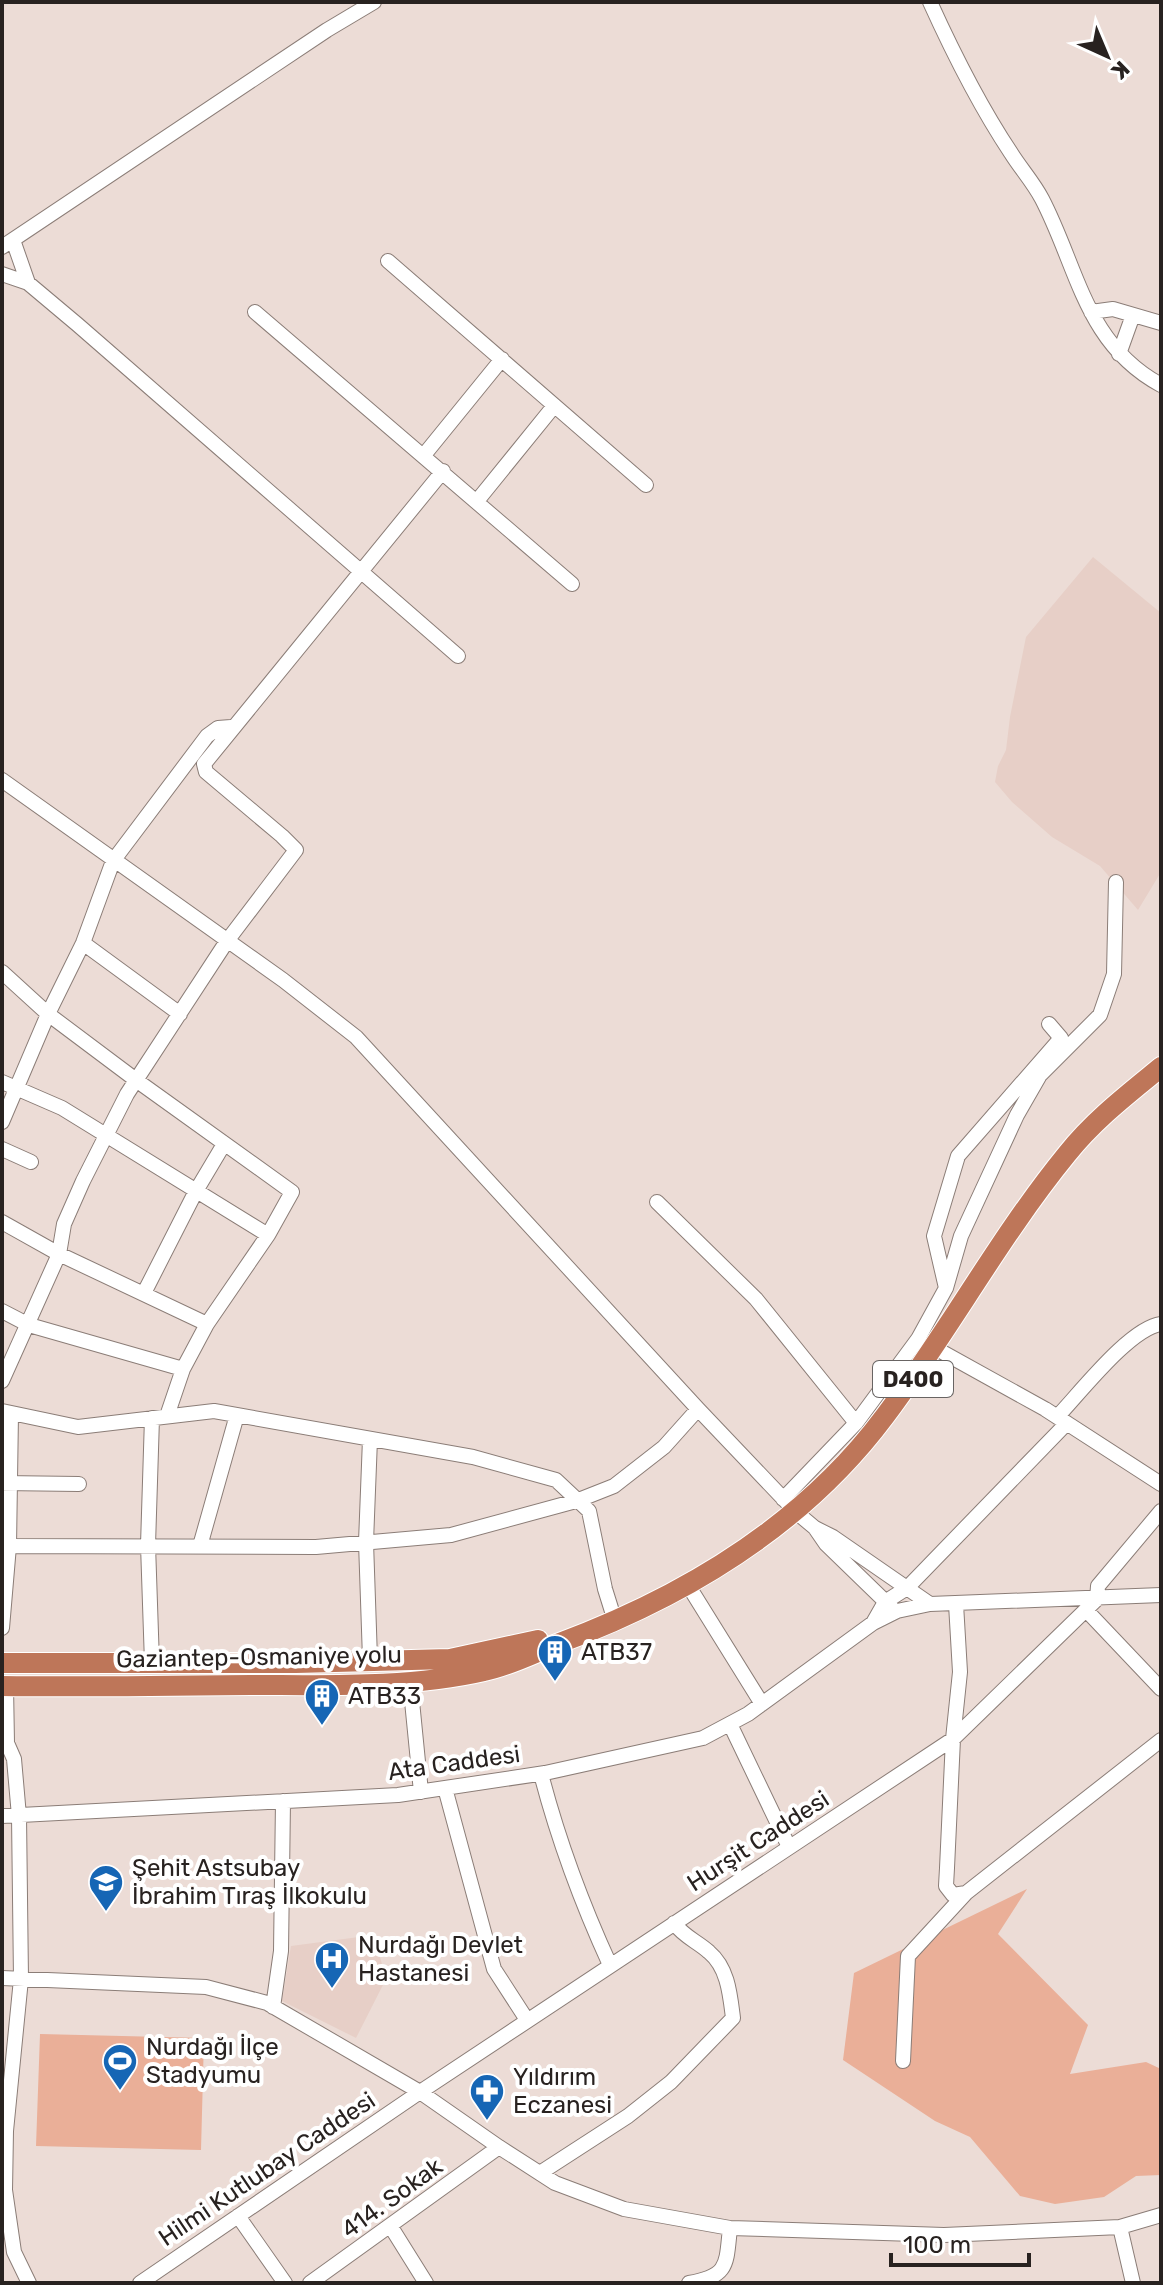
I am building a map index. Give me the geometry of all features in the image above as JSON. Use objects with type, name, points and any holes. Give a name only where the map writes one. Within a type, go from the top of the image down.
[{"type":"highway","name":"Gaziantep-Osmaniye yolu","points":[[4,1686],[376,1685],[486,1671],[610,1624],[688,1585],[850,1459],[883,1420],[935,1348],[1000,1246],[1068,1153],[1112,1106],[1161,1067]]},
{"type":"highway","name":"Gaziantep-Osmaniye yolu","points":[[2,1663],[296,1663],[450,1659],[610,1624]]},
{"type":"street","points":[[28,283],[8,243],[327,30],[374,2]]},
{"type":"street","points":[[930,2],[967,81],[1042,199],[1076,284],[1091,312],[1119,354],[1161,385]]},
{"type":"street","points":[[388,261],[646,485]]},
{"type":"street","points":[[2,274],[28,283],[458,656]]},
{"type":"street","points":[[1091,312],[1113,309],[1161,323]]},
{"type":"street","points":[[255,312],[572,584]]},
{"type":"street","points":[[1119,354],[1133,315]]},
{"type":"street","points":[[424,455],[502,359]]},
{"type":"street","points":[[477,501],[554,406]]},
{"type":"street","points":[[2,1381],[59,1254],[64,1224],[105,1134],[136,1080],[227,941],[296,850],[204,769],[204,764],[231,727],[443,471]]},
{"type":"street","points":[[2,1122],[48,1014],[83,943],[113,861],[207,736],[218,728],[231,727]]},
{"type":"street","points":[[2,780],[326,1013],[379,1060],[698,1409],[815,1528],[826,1544],[891,1606],[1092,1604],[1161,1595]]},
{"type":"street","points":[[790,1505],[918,1339],[946,1288],[961,1236],[1017,1115],[1040,1075],[1100,1015],[1114,974],[1116,882]]},
{"type":"street","points":[[83,943],[180,1014]]},
{"type":"street","points":[[2,972],[48,1014],[292,1192],[268,1235],[207,1324],[160,1417],[148,1545],[152,1663]]},
{"type":"street","points":[[946,1288],[934,1236],[958,1156],[1061,1038],[1049,1024]]},
{"type":"street","points":[[2,1082],[62,1108],[268,1235]]},
{"type":"street","points":[[144,1293],[196,1191],[224,1144]]},
{"type":"street","points":[[2,1149],[31,1162]]},
{"type":"street","points":[[657,1202],[756,1299],[856,1423]]},
{"type":"street","points":[[2,1222],[59,1254],[207,1324]]},
{"type":"street","points":[[2,1311],[29,1325],[183,1369]]},
{"type":"street","points":[[891,1606],[1062,1420],[1133,1337],[1142,1330],[1161,1324]]},
{"type":"street","points":[[935,1348],[1062,1420],[1161,1484]]},
{"type":"street","points":[[6,1546],[316,1547],[451,1535],[576,1501],[614,1486],[664,1447],[698,1409]]},
{"type":"street","points":[[2,1628],[7,1412],[78,1427],[214,1411],[473,1457],[556,1480],[589,1511],[610,1624]]},
{"type":"street","points":[[200,1546],[237,1415]]},
{"type":"street","points":[[370,1439],[366,1542],[370,1659]]},
{"type":"street","points":[[6,1483],[79,1484]]},
{"type":"street","name":"Hurşit Caddesi","points":[[420,2092],[953,1739],[1092,1604],[1098,1586],[1161,1511]]},
{"type":"street","points":[[815,1528],[833,1537],[930,1604]]},
{"type":"street","points":[[688,1585],[762,1704]]},
{"type":"street","points":[[956,1604],[960,1672],[953,1739],[946,1886],[957,1899]]},
{"type":"street","points":[[1092,1604],[1161,1689]]},
{"type":"street","name":"Ata Caddesi","points":[[2,1816],[421,1792],[541,1774],[703,1738],[762,1704],[873,1623],[891,1606]]},
{"type":"street","points":[[410,1681],[421,1792]]},
{"type":"street","points":[[4,1686],[7,1743],[14,1759],[19,1816],[21,1979],[4,2130],[4,2174],[14,2252],[29,2283]]},
{"type":"street","points":[[730,1724],[789,1847]]},
{"type":"street","points":[[903,2061],[908,1956],[957,1899],[1161,1740]]},
{"type":"street","points":[[541,1774],[551,1812],[610,1965]]},
{"type":"street","points":[[445,1788],[494,1969],[527,2020]]},
{"type":"street","points":[[273,2007],[281,1951],[283,1801]]},
{"type":"street","points":[[540,2173],[628,2116],[671,2082],[733,2018],[727,1981],[718,1961],[708,1950],[683,1936],[674,1923]]},
{"type":"street","points":[[2,1978],[206,1987],[273,2007],[420,2092],[555,2183],[624,2209],[730,2228],[944,2235],[1120,2227],[1161,2215]]},
{"type":"street","name":"Hilmi Kutlubay Caddesi","points":[[140,2283],[420,2092]]},
{"type":"street","name":"414. Sokak","points":[[310,2283],[499,2147]]},
{"type":"street","points":[[238,2216],[285,2283]]},
{"type":"street","points":[[391,2227],[426,2283]]},
{"type":"street","points":[[1120,2227],[1133,2283]]},
{"type":"street","points":[[689,2283],[710,2279],[721,2272],[726,2265],[730,2228]]},
{"type":"shaded area","points":[[1093,557],[1161,613],[1161,872],[1138,910],[1100,866],[1052,837],[1012,802],[995,782],[1006,750],[1026,637]]},
{"type":"shaded area","points":[[1027,1889],[998,1934],[1088,2025],[1070,2074],[1146,2062],[1161,2069],[1161,2175],[1136,2176],[1104,2197],[1055,2204],[1020,2196],[970,2137],[935,2121],[843,2060],[854,1973]]},
{"type":"shaded area","name":"Nurdağı Devlet Hastanesi","points":[[374,1935],[386,1979],[356,2038],[282,2001],[291,1946]]},
{"type":"shaded area","name":"Nurdağı İlçe Stadyumu","points":[[40,2034],[204,2038],[201,2150],[36,2146]]},
{"type":"place","name":"ATB37","points":[[555,1683]]},
{"type":"place","name":"ATB33","points":[[322,1727]]},
{"type":"place","name":"Şehit Astsubay İbrahim Tıraş İlkokulu","points":[[106,1913]]},
{"type":"place","name":"Nurdağı Devlet Hastanesi","points":[[332,1990]]},
{"type":"place","name":"Nurdağı İlçe Stadyumu","points":[[120,2092]]},
{"type":"place","name":"Yıldırım Eczanesi","points":[[487,2122]]}]
